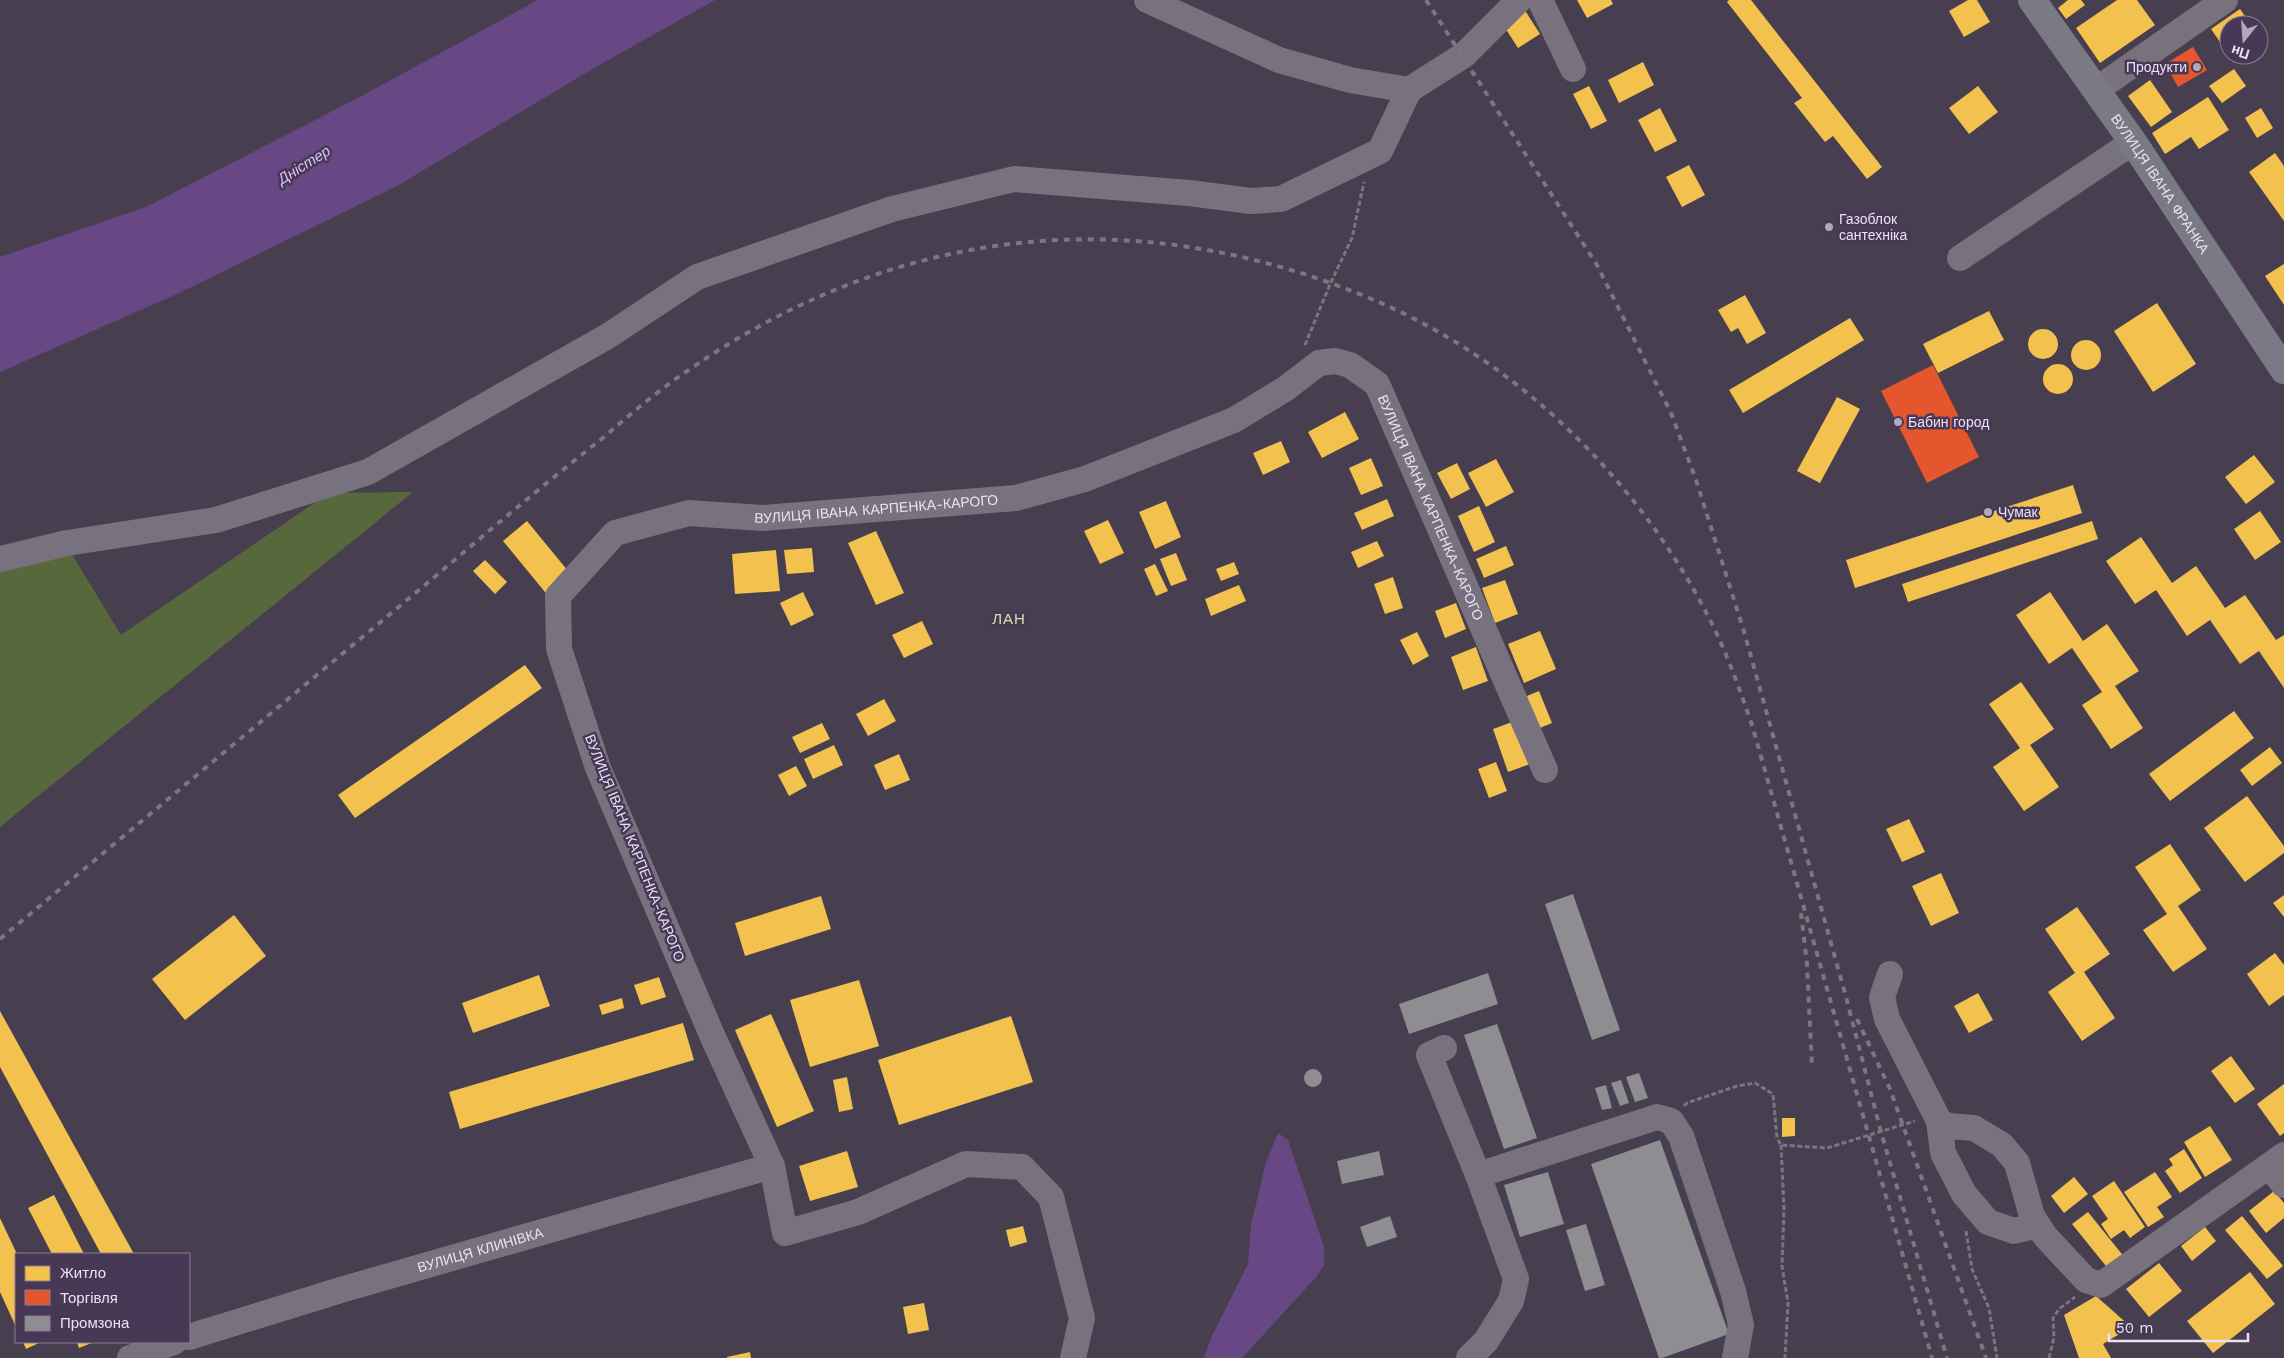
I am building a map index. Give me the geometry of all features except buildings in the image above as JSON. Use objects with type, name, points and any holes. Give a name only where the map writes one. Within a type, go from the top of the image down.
[{"type":"main road","name":"ВУЛИЦЯ ІВАНА ФРАНКА","points":[[2032,0],[2133,142],[2284,370]]},
{"type":"street","points":[[1147,0],[1279,60],[1350,80],[1409,90]]},
{"type":"street","points":[[0,559],[67,543],[216,520],[368,472],[608,336],[697,277],[892,209],[1014,179],[1189,193],[1250,201],[1281,199],[1380,151],[1409,90],[1464,55],[1519,0]]},
{"type":"street","points":[[1540,0],[1573,69]]},
{"type":"street","points":[[2096,90],[2225,0]]},
{"type":"street","points":[[1960,258],[2133,142]]},
{"type":"street","name":"ВУЛИЦЯ ІВАНА КАРПЕНКА-КАРОГО","points":[[1073,1358],[1082,1318],[1051,1197],[1022,1167],[966,1164],[858,1212],[785,1233],[772,1166],[712,1035],[598,768],[559,649],[558,596],[615,533],[689,513],[762,518],[1016,498],[1085,479],[1234,420],[1285,389],[1319,363],[1335,360],[1350,365],[1377,384],[1545,770]]},
{"type":"street","points":[[1890,974],[1882,997],[1887,1019],[1937,1118],[1943,1154],[1964,1194],[1988,1222],[2014,1231],[2038,1225]]},
{"type":"street","points":[[1444,1048],[1429,1055],[1478,1175],[1516,1279],[1511,1301],[1486,1341],[1469,1358]]},
{"type":"street","points":[[1478,1175],[1657,1116],[1671,1121],[1681,1136],[1733,1291],[1741,1325],[1735,1358]]},
{"type":"street","points":[[1937,1118],[1948,1126],[1974,1128],[2002,1145],[2017,1163],[2032,1216],[2045,1236],[2086,1280],[2098,1284],[2279,1169]]},
{"type":"street","name":"ВУЛИЦЯ КЛИНІВКА","points":[[190,1337],[344,1289],[772,1166]]},
{"type":"street","points":[[130,1358],[171,1343]]},
{"type":"path","points":[[1305,346],[1331,282],[1352,238],[1365,179],[1380,151]]},
{"type":"path","points":[[1671,1121],[1687,1103],[1737,1086],[1755,1083],[1773,1094],[1777,1138],[1781,1145],[1784,1208],[1782,1266],[1788,1303],[1785,1358]]},
{"type":"path","points":[[1781,1145],[1826,1148],[1937,1118]]},
{"type":"path","points":[[1971,1203],[1965,1226],[1972,1269],[1989,1308],[1997,1358]]},
{"type":"path","points":[[2049,1358],[2054,1338],[2053,1318],[2059,1310],[2098,1284]]},
{"type":"green space","points":[[413,492],[0,827],[0,571],[70,551],[121,635],[329,493]]},
{"type":"water","name":"Дністер","points":[[538,0],[715,0],[596,67],[397,186],[177,294],[0,372],[0,257],[146,207],[354,100]]},
{"type":"water","points":[[1278,1133],[1288,1140],[1324,1247],[1324,1265],[1317,1276],[1242,1358],[1204,1358],[1211,1338],[1248,1264],[1251,1225],[1266,1162]]},
{"type":"railway","points":[[1426,0],[1597,265],[1671,413],[1696,480],[1743,628],[1846,997],[1881,1132],[1947,1358]]},
{"type":"railway","points":[[0,939],[646,401],[673,381],[755,329],[838,288],[925,260],[1012,244],[1101,239],[1192,247],[1283,268],[1374,300],[1426,325],[1476,355],[1523,389],[1567,428],[1607,470],[1644,515],[1677,562],[1706,612],[1719,640],[1737,682],[1752,725],[1932,1358]]},
{"type":"railway","points":[[1801,913],[1807,964],[1812,1067]]},
{"type":"railway","points":[[1857,1019],[1890,1089],[1986,1358]]},
{"type":"place","name":"Продукти","points":[[2197,67]]},
{"type":"place","name":"Газоблок сантехніка","points":[[1829,227]]},
{"type":"place","name":"Бабин город","points":[[1898,422]]},
{"type":"place","name":"Чумак","points":[[1988,512]]},
{"type":"district","name":"ЛАН","points":[[1009,619]]}]
